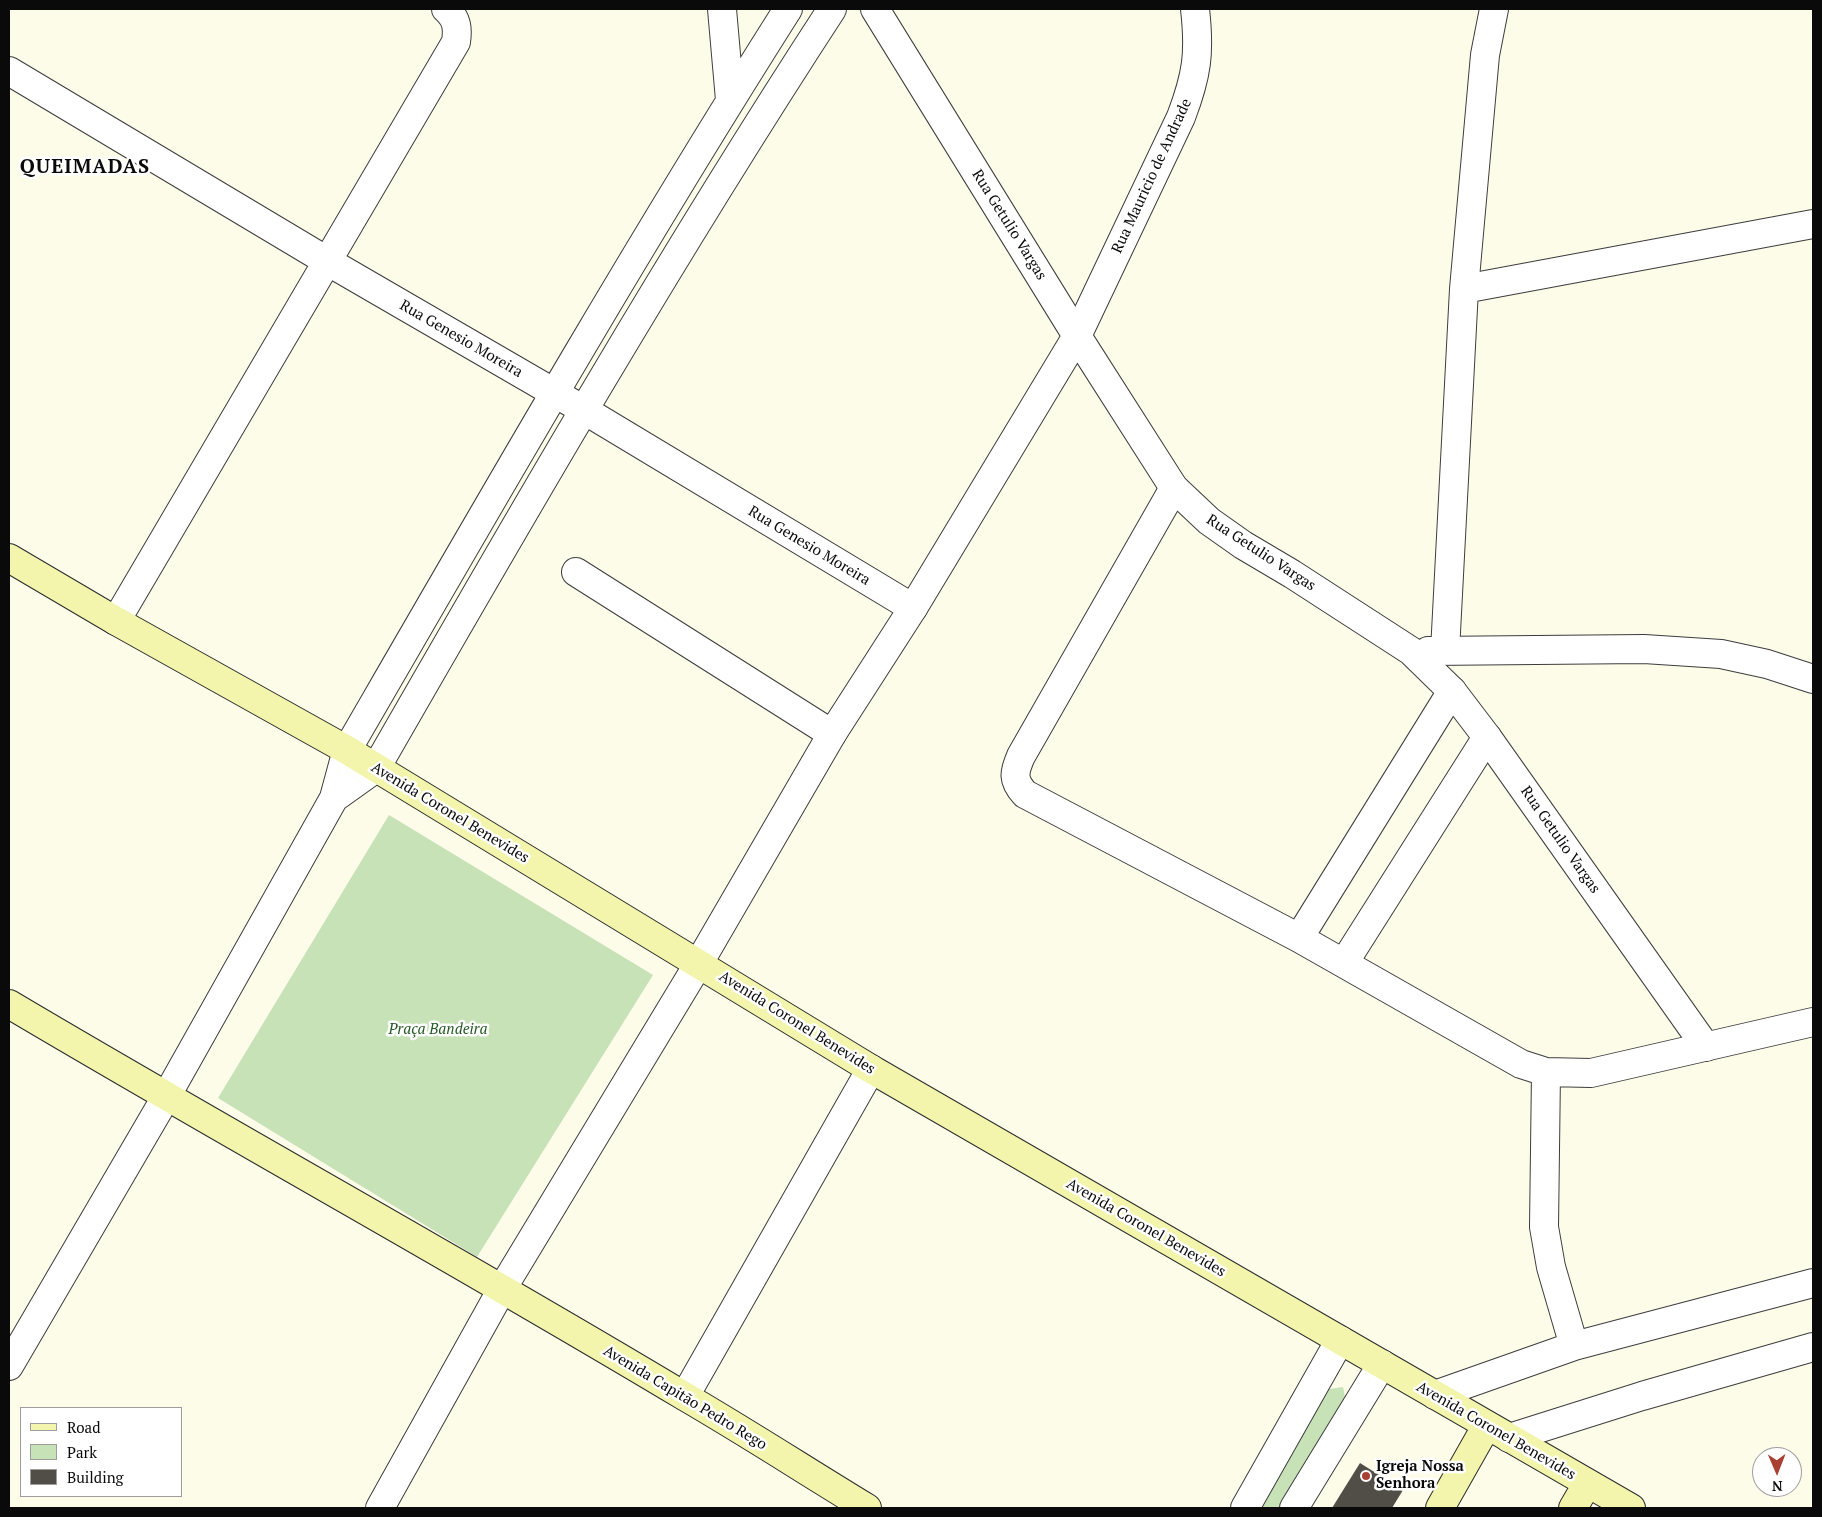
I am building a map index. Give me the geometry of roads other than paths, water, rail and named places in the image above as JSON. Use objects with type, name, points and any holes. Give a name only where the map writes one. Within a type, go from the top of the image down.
[{"type":"main road","name":"Avenida Coronel Benevides","points":[[9,558],[116,621],[347,750],[871,1069],[1631,1508]]},
{"type":"main road","points":[[9,1004],[166,1097],[502,1289]]},
{"type":"main road","name":"Avenida Capitão Pedro Rego","points":[[502,1289],[685,1396],[867,1508]]},
{"type":"main road","points":[[1440,1508],[1498,1432]]},
{"type":"main road","points":[[1573,1508],[1587,1484]]},
{"type":"street","points":[[116,621],[456,42],[456,24],[453,15],[446,9]]},
{"type":"street","points":[[722,9],[730,100]]},
{"type":"street","points":[[9,1366],[166,1097],[334,798],[347,750],[554,393],[730,100],[788,9]]},
{"type":"street","points":[[334,798],[376,768],[584,410],[752,131],[832,9]]},
{"type":"street","name":"Rua Getulio Vargas","points":[[875,9],[1077,336],[1174,488],[1209,521],[1243,545],[1292,574],[1411,651],[1452,691],[1487,737],[1706,1047]]},
{"type":"street","name":"Rua Mauricio de Andrade","points":[[380,1508],[502,1289],[698,963],[832,734],[913,608],[1077,336],[1192,90],[1197,62],[1198,36],[1195,9]]},
{"type":"street","points":[[1445,651],[1464,289],[1485,55],[1494,9]]},
{"type":"street","name":"Rua Genesio Moreira","points":[[9,71],[327,261],[584,410],[913,608]]},
{"type":"street","points":[[1464,289],[1813,224]]},
{"type":"street","points":[[1174,488],[1016,766],[1015,777],[1017,784],[1025,794],[1299,938],[1521,1064],[1546,1072],[1591,1073],[1813,1022]]},
{"type":"street","points":[[576,572],[832,734]]},
{"type":"street","points":[[1411,651],[1644,649],[1721,654],[1767,664],[1813,679]]},
{"type":"street","points":[[1299,938],[1452,691]]},
{"type":"street","points":[[1344,963],[1487,737]]},
{"type":"street","points":[[685,1396],[871,1069]]},
{"type":"street","points":[[1546,1072],[1544,1227],[1551,1268],[1574,1346]]},
{"type":"street","points":[[1435,1395],[1574,1346],[1813,1283]]},
{"type":"street","points":[[1245,1508],[1340,1340]]},
{"type":"street","points":[[1498,1432],[1642,1396],[1813,1347]]},
{"type":"street","points":[[1294,1508],[1382,1364]]},
{"type":"place","name":"Igreja Nossa Senhora","points":[[1366,1476]]},
{"type":"district","name":"QUEIMADAS","points":[[85,167]]},
{"type":"park label","name":"Praça Bandeira","points":[[438,1030]]}]
